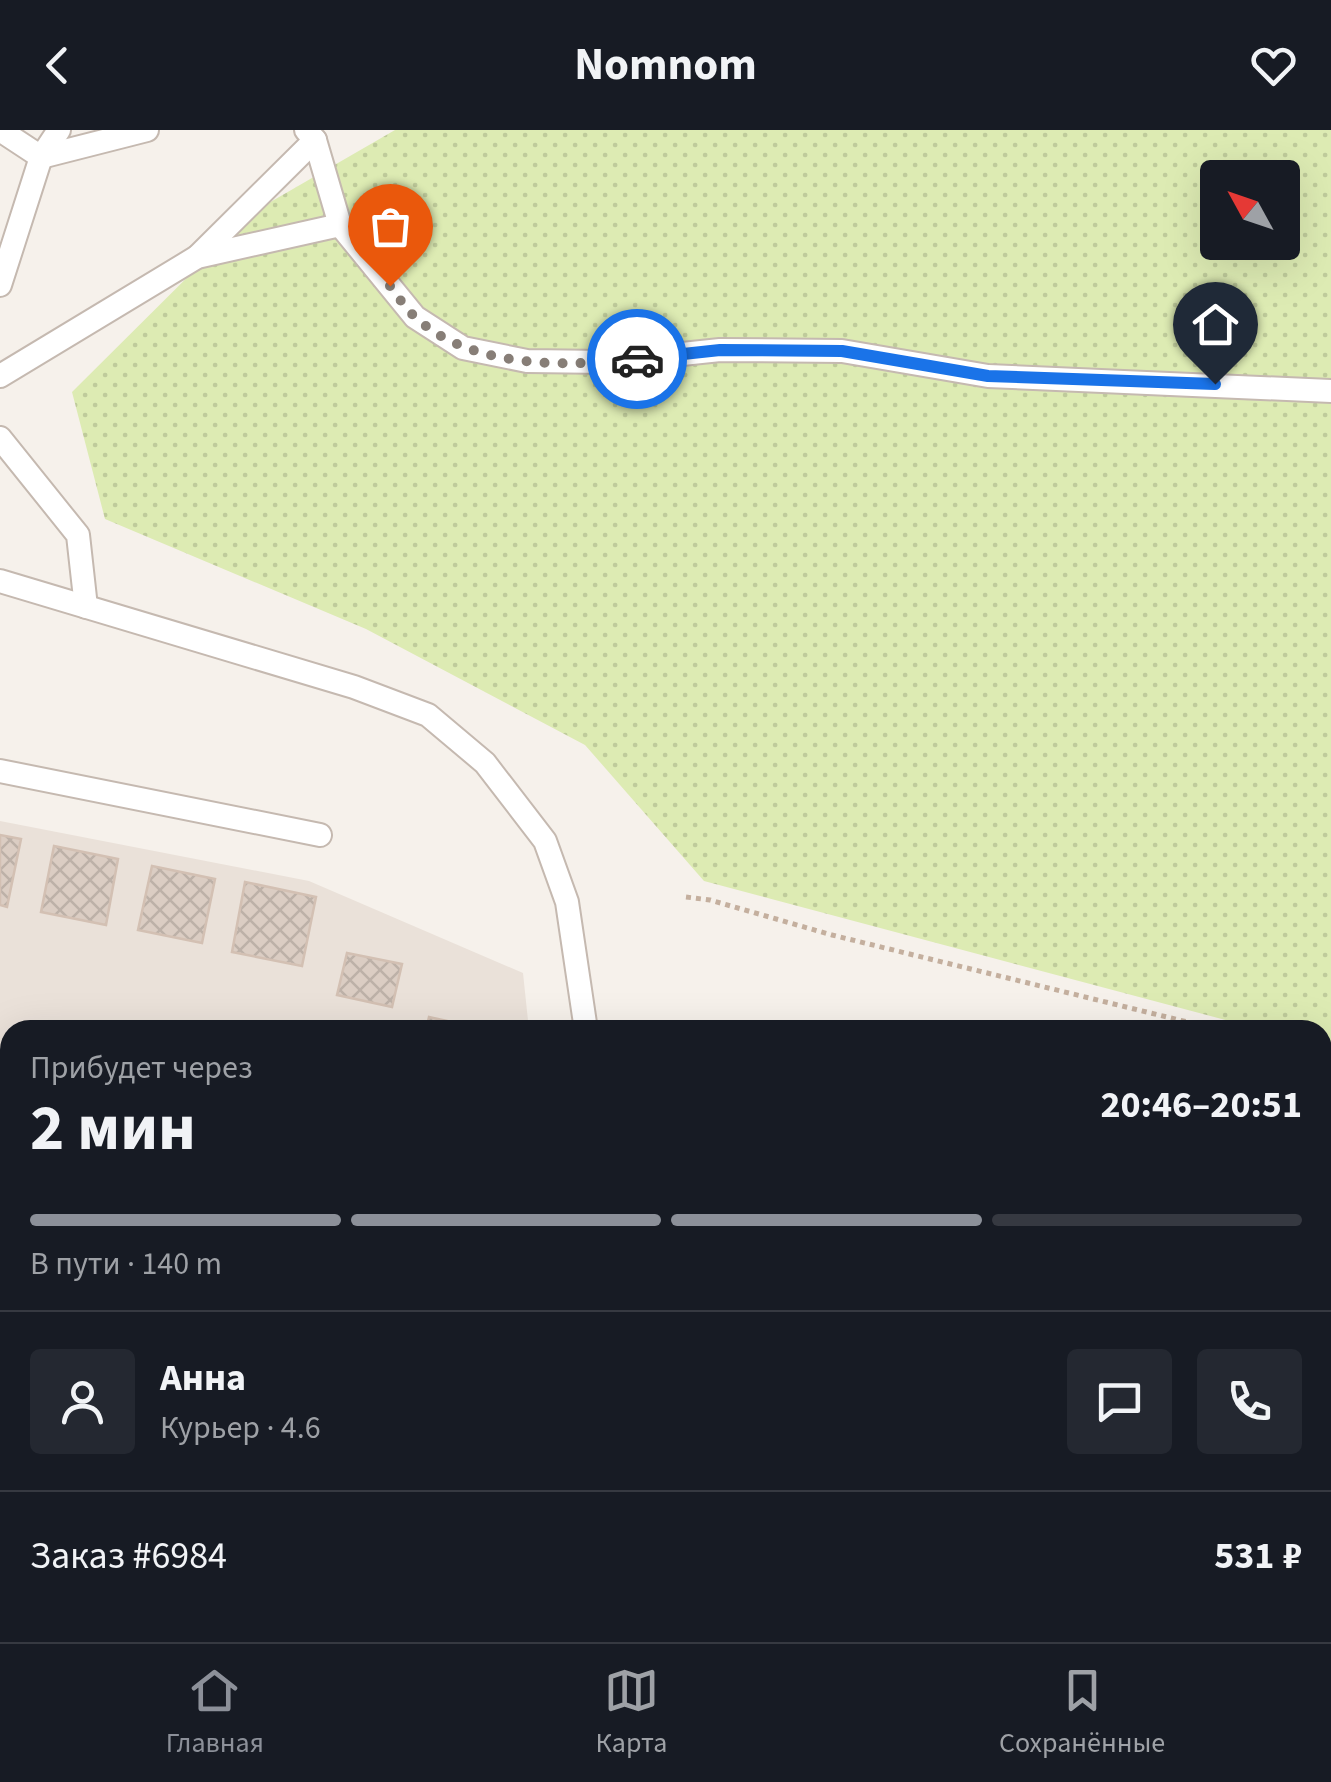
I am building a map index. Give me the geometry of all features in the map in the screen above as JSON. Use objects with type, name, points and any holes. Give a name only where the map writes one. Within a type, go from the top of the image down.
[{"type":"street","points":[[0,130],[40,158],[147,130]]},
{"type":"street","points":[[0,285],[40,158],[58,130]]},
{"type":"street","points":[[0,376],[197,257],[310,135],[340,224],[415,317],[463,348],[527,361],[607,362],[720,350],[842,351],[988,376],[1331,391]]},
{"type":"street","points":[[197,257],[340,224]]},
{"type":"street","points":[[0,438],[78,535],[86,607]]},
{"type":"street","points":[[0,581],[354,686],[428,714],[486,762],[545,840],[567,902],[585,1020]]},
{"type":"street","points":[[0,771],[320,835]]},
{"type":"path","points":[[686,896],[1179,1020]]},
{"type":"shaded area","points":[[0,821],[309,881],[523,973],[528,1020],[0,1020]]},
{"type":"green space","points":[[395,130],[1331,130],[1331,1020],[1225,1020],[704,881],[585,745],[366,629],[105,519],[72,392],[253,212]]},
{"type":"building","points":[[0,835],[21,839],[7,907],[0,905]]},
{"type":"building","points":[[54,846],[118,859],[106,925],[41,912]]},
{"type":"building","points":[[152,866],[215,879],[202,943],[138,930]]},
{"type":"building","points":[[245,882],[316,897],[302,966],[232,952]]},
{"type":"building","points":[[347,953],[402,964],[392,1007],[337,995]]},
{"type":"way so far","points":[[390,286],[415,317],[463,348],[527,361],[637,359]]},
{"type":"route","points":[[637,359],[720,350],[842,351],[988,376],[1215,384]]}]
